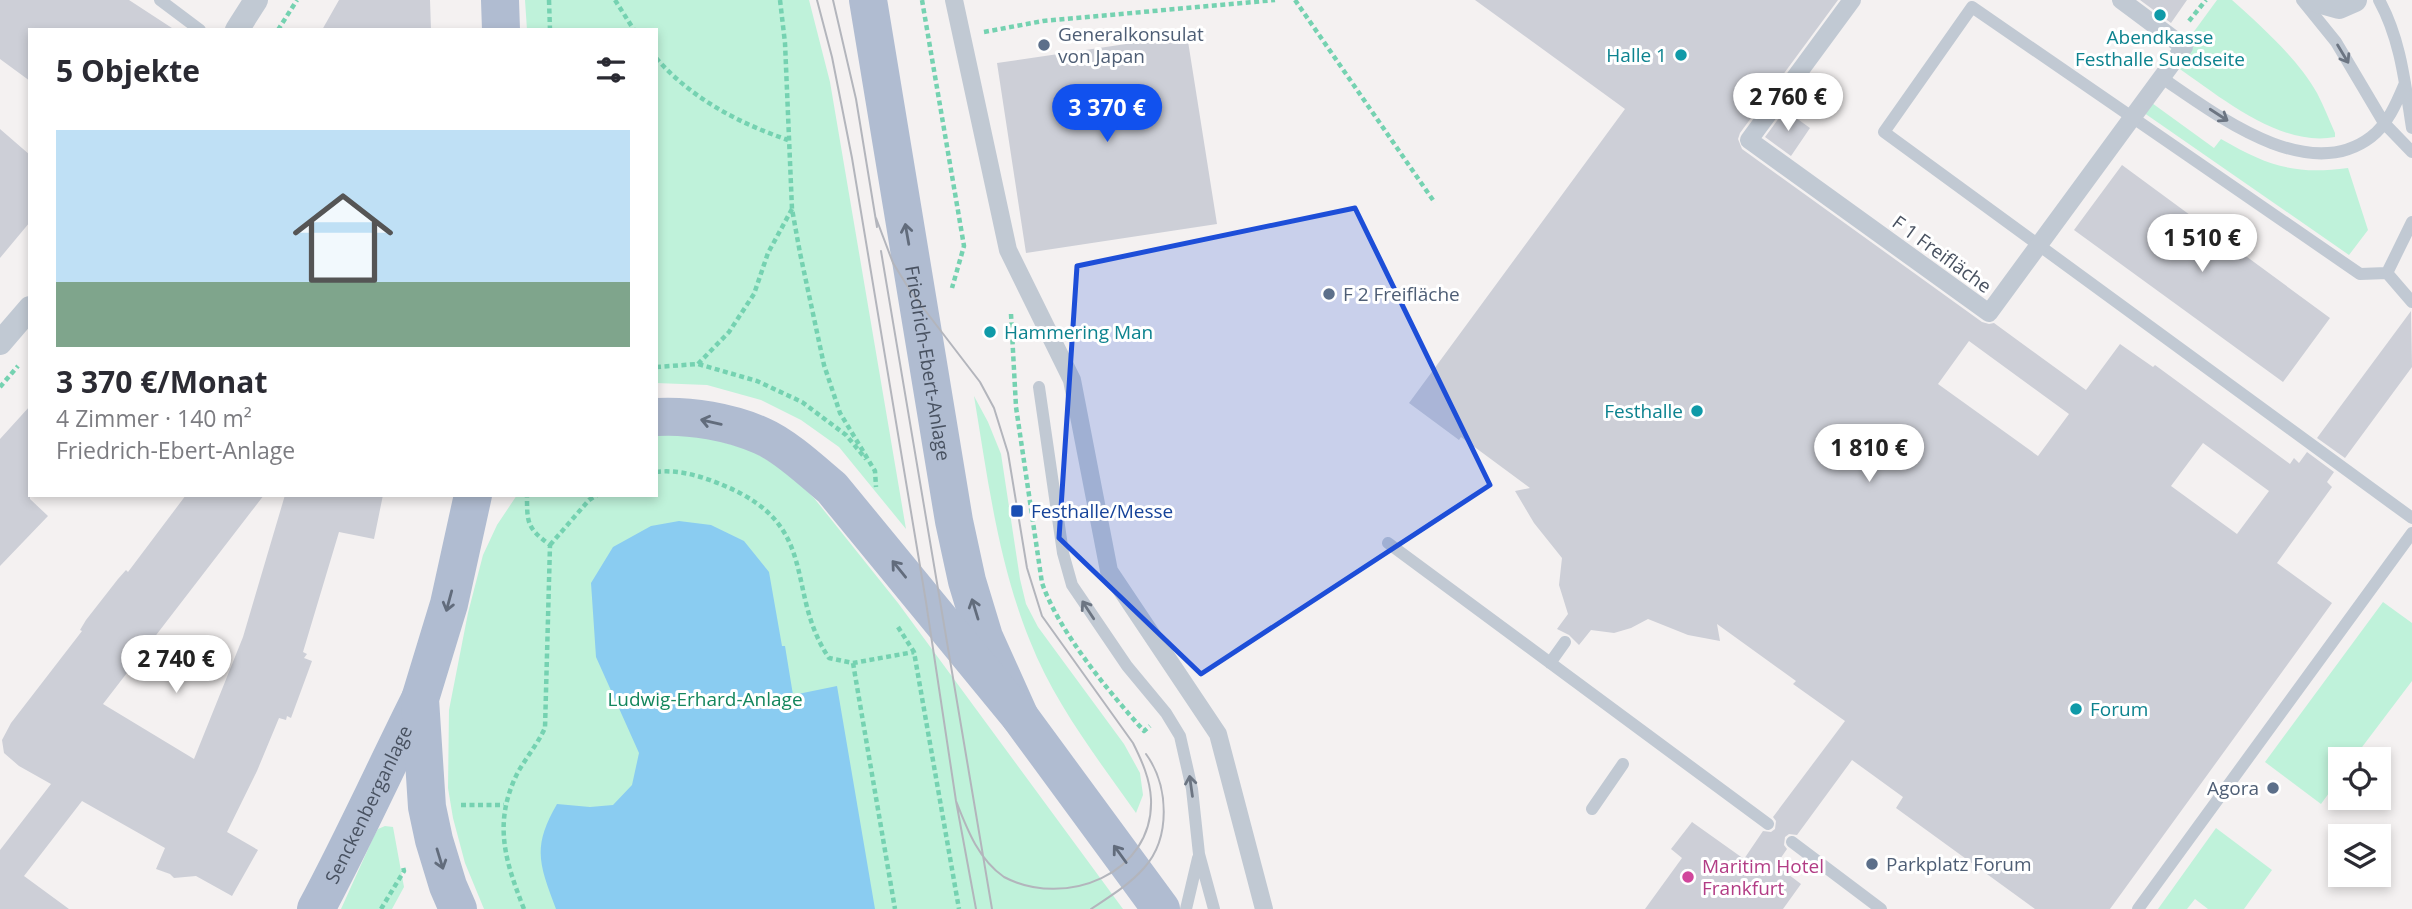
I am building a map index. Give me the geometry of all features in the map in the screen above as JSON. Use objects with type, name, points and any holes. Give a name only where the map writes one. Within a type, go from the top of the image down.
[{"type":"main road","points":[[500,0],[501,28]]},
{"type":"main road","name":"Friedrich-Ebert-Anlage","points":[[868,0],[954,521],[967,581],[984,636],[1020,716]]},
{"type":"main road","points":[[658,417],[700,419],[764,436],[832,488],[1020,716],[1161,909]]},
{"type":"main road","points":[[458,909],[448,886],[427,807],[420,699],[449,604],[473,497]]},
{"type":"main road","points":[[466,535],[495,497]]},
{"type":"main road","name":"Senckenberganlage","points":[[316,909],[420,699]]},
{"type":"street","points":[[238,28],[256,0]]},
{"type":"street","points":[[954,0],[1008,250],[1072,380],[1109,570],[1218,734],[1264,909]]},
{"type":"street","name":"F 1 Freifläche","points":[[1852,0],[1749,140],[1989,313],[2183,47],[2121,0]]},
{"type":"street","points":[[2314,0],[2339,6],[2355,0]]},
{"type":"street","points":[[0,343],[28,310]]},
{"type":"lane","points":[[160,0],[197,28]]},
{"type":"lane","points":[[2302,0],[2336,42],[2384,123],[2412,152]]},
{"type":"lane","points":[[2380,0],[2399,49],[2412,128]]},
{"type":"lane","points":[[2387,272],[2360,274],[1972,7],[1884,132],[2412,518]]},
{"type":"lane","points":[[2162,78],[2261,139],[2283,148],[2306,152],[2349,148],[2371,138],[2384,123],[2405,83]]},
{"type":"lane","points":[[2387,272],[2412,222]]},
{"type":"lane","points":[[2387,272],[2412,302]]},
{"type":"lane","points":[[1039,387],[1063,553],[1072,585],[1119,655],[1166,713],[1180,736],[1192,789],[1199,854],[1214,909]]},
{"type":"lane","points":[[2138,909],[2412,533]]},
{"type":"lane","points":[[1388,543],[1768,824]]},
{"type":"lane","points":[[1549,663],[1565,642]]},
{"type":"lane","points":[[1592,809],[1623,764]]},
{"type":"lane","points":[[1792,842],[1881,909]]},
{"type":"lane","points":[[1186,909],[1199,854]]},
{"type":"path","points":[[279,28],[297,0]]},
{"type":"path","points":[[549,0],[550,28]]},
{"type":"path","points":[[615,0],[633,28]]},
{"type":"path","points":[[780,0],[785,43],[792,209],[824,365],[841,413],[875,471],[876,491]]},
{"type":"path","points":[[922,0],[964,246],[951,287],[953,301]]},
{"type":"path","points":[[995,29],[1043,21],[1275,0]]},
{"type":"path","points":[[1295,0],[1435,203]]},
{"type":"path","points":[[658,60],[668,72],[701,98],[731,117],[788,140]]},
{"type":"path","points":[[698,364],[729,331],[754,294],[768,253],[792,209]]},
{"type":"path","points":[[658,367],[698,364],[757,381],[802,402],[845,435],[875,471]]},
{"type":"path","points":[[658,472],[703,477],[728,487],[749,498],[778,522],[793,547],[817,640],[829,658],[853,663],[914,652]]},
{"type":"path","points":[[527,497],[527,521],[535,534],[550,545]]},
{"type":"path","points":[[524,909],[505,857],[504,805],[518,772],[535,749],[545,728],[550,545],[594,497]]},
{"type":"path","points":[[894,621],[914,652],[959,909]]},
{"type":"path","points":[[853,663],[895,909]]},
{"type":"path","points":[[451,805],[504,805]]},
{"type":"path","points":[[381,909],[404,871]]},
{"type":"highlighted area","points":[[1355,208],[1490,485],[1201,674],[1059,538],[1077,266]]},
{"type":"green space","points":[[525,0],[809,0],[830,82],[906,529],[839,447],[801,420],[761,400],[707,385],[658,383],[658,28],[527,28]]},
{"type":"green space","points":[[2217,0],[2232,0],[2289,55],[2317,93],[2335,137],[2313,138],[2270,126],[2248,115],[2171,63]]},
{"type":"green space","points":[[2145,98],[2214,148],[2221,139],[2253,156],[2282,166],[2312,170],[2348,168],[2368,230],[2349,255],[2137,108]]},
{"type":"green space","points":[[974,396],[1001,454],[1026,604],[1038,627],[1124,744],[1140,773],[1143,795],[1136,813],[1064,709],[1030,641],[1002,551]]},
{"type":"green space","name":"Ludwig-Erhard-Anlage","points":[[658,433],[702,436],[750,450],[788,472],[814,498],[898,603],[1123,909],[484,909],[465,863],[453,818],[448,788],[449,710],[468,613],[483,555],[497,525],[516,497],[658,497]]},
{"type":"green space","points":[[2383,602],[2412,623],[2412,681],[2362,747],[2328,747],[2328,794],[2321,804],[2265,762]]},
{"type":"green space","points":[[393,827],[404,887],[392,909],[341,909],[374,836],[378,829]]},
{"type":"green space","points":[[2216,828],[2272,870],[2244,909],[2208,909],[2195,899],[2187,909],[2158,909]]},
{"type":"water","points":[[679,521],[711,525],[744,541],[769,572],[793,695],[837,686],[875,909],[556,909],[545,880],[541,856],[541,844],[549,819],[557,804],[590,807],[613,805],[632,785],[639,753],[596,657],[591,583],[613,547],[651,526]]},
{"type":"building","points":[[0,0],[129,0],[172,28],[28,28],[28,80],[0,59]]},
{"type":"building","points":[[339,0],[430,0],[431,28],[323,28]]},
{"type":"building","points":[[1475,0],[1838,0],[1740,133],[1738,139],[1742,149],[1982,322],[1994,323],[2086,390],[2120,344],[2153,367],[2155,365],[2290,464],[2294,458],[2299,463],[2307,452],[2334,472],[2327,482],[2332,487],[2277,563],[2332,603],[2110,909],[2035,909],[1896,808],[1903,797],[1852,760],[1797,835],[1789,834],[1785,837],[1784,845],[1787,849],[1776,865],[1801,884],[1783,909],[1645,909],[1682,858],[1671,849],[1692,822],[1744,859],[1763,831],[1771,832],[1775,829],[1776,821],[1773,817],[1845,721],[1793,684],[1796,681],[1717,624],[1720,641],[1688,635],[1648,619],[1614,633],[1591,630],[1579,645],[1569,635],[1557,629],[1568,614],[1559,585],[1562,558],[1534,523],[1515,491],[1530,488],[1409,403],[1625,109]],"holes":[[[1969,341],[2069,414],[2038,456],[1938,384]],[[2203,443],[2269,491],[2237,534],[2171,486]]]},
{"type":"building","points":[[2140,0],[2187,0],[2171,23]]},
{"type":"building","points":[[1187,35],[1217,224],[1026,253],[997,63]]},
{"type":"building","points":[[1785,110],[1810,128],[1791,156],[1765,137]]},
{"type":"building","points":[[0,129],[28,153],[28,224],[0,258]]},
{"type":"building","points":[[2122,165],[2330,318],[2283,382],[2074,230]]},
{"type":"building","points":[[2411,311],[2412,367],[2345,458],[2317,438]]},
{"type":"building","points":[[28,408],[28,497],[48,516],[0,566],[0,439]]},
{"type":"building","points":[[184,497],[262,497],[103,704],[194,759],[243,637],[284,497],[383,497],[374,539],[339,532],[303,652],[307,654],[304,658],[312,661],[291,718],[279,718],[227,832],[258,850],[232,896],[196,876],[174,878],[156,869],[165,848],[82,801],[24,876],[69,909],[0,909],[0,850],[51,784],[19,766],[4,753],[2,740],[11,723],[82,631],[80,630],[86,620],[118,579],[126,570],[128,572]]},
{"type":"tram line","points":[[817,0],[832,57],[852,158],[926,602],[956,801],[976,909]]},
{"type":"tram line","points":[[833,0],[856,99],[877,227]]},
{"type":"tram line","points":[[876,218],[893,263],[911,292],[980,382],[994,408],[1008,453],[1027,568],[1042,616],[1133,743],[1145,770],[1151,799],[1148,825],[1138,847],[1122,865],[1102,878],[1078,886],[1053,889],[1028,886],[1004,877],[995,870],[974,843],[956,801]]},
{"type":"tram line","points":[[881,251],[992,909]]},
{"type":"tram line","points":[[1091,909],[1138,874],[1153,856],[1159,842],[1163,827],[1163,796],[1154,767],[1146,754]]},
{"type":"place","name":"Abendkasse Festhalle Suedseite","points":[[2160,15]]},
{"type":"place","name":"Generalkonsulat von Japan","points":[[1044,45]]},
{"type":"place","name":"Halle 1","points":[[1681,55]]},
{"type":"place","name":"F 2 Freifläche","points":[[1329,294]]},
{"type":"place","name":"Hammering Man","points":[[990,332]]},
{"type":"place","name":"Festhalle","points":[[1697,411]]},
{"type":"place","name":"Festhalle/Messe","points":[[1017,511]]},
{"type":"place","name":"Forum","points":[[2076,709]]},
{"type":"place","name":"Agora","points":[[2273,788]]},
{"type":"place","name":"Parkplatz Forum","points":[[1872,864]]},
{"type":"place","name":"Maritim Hotel Frankfurt","points":[[1688,877]]}]
